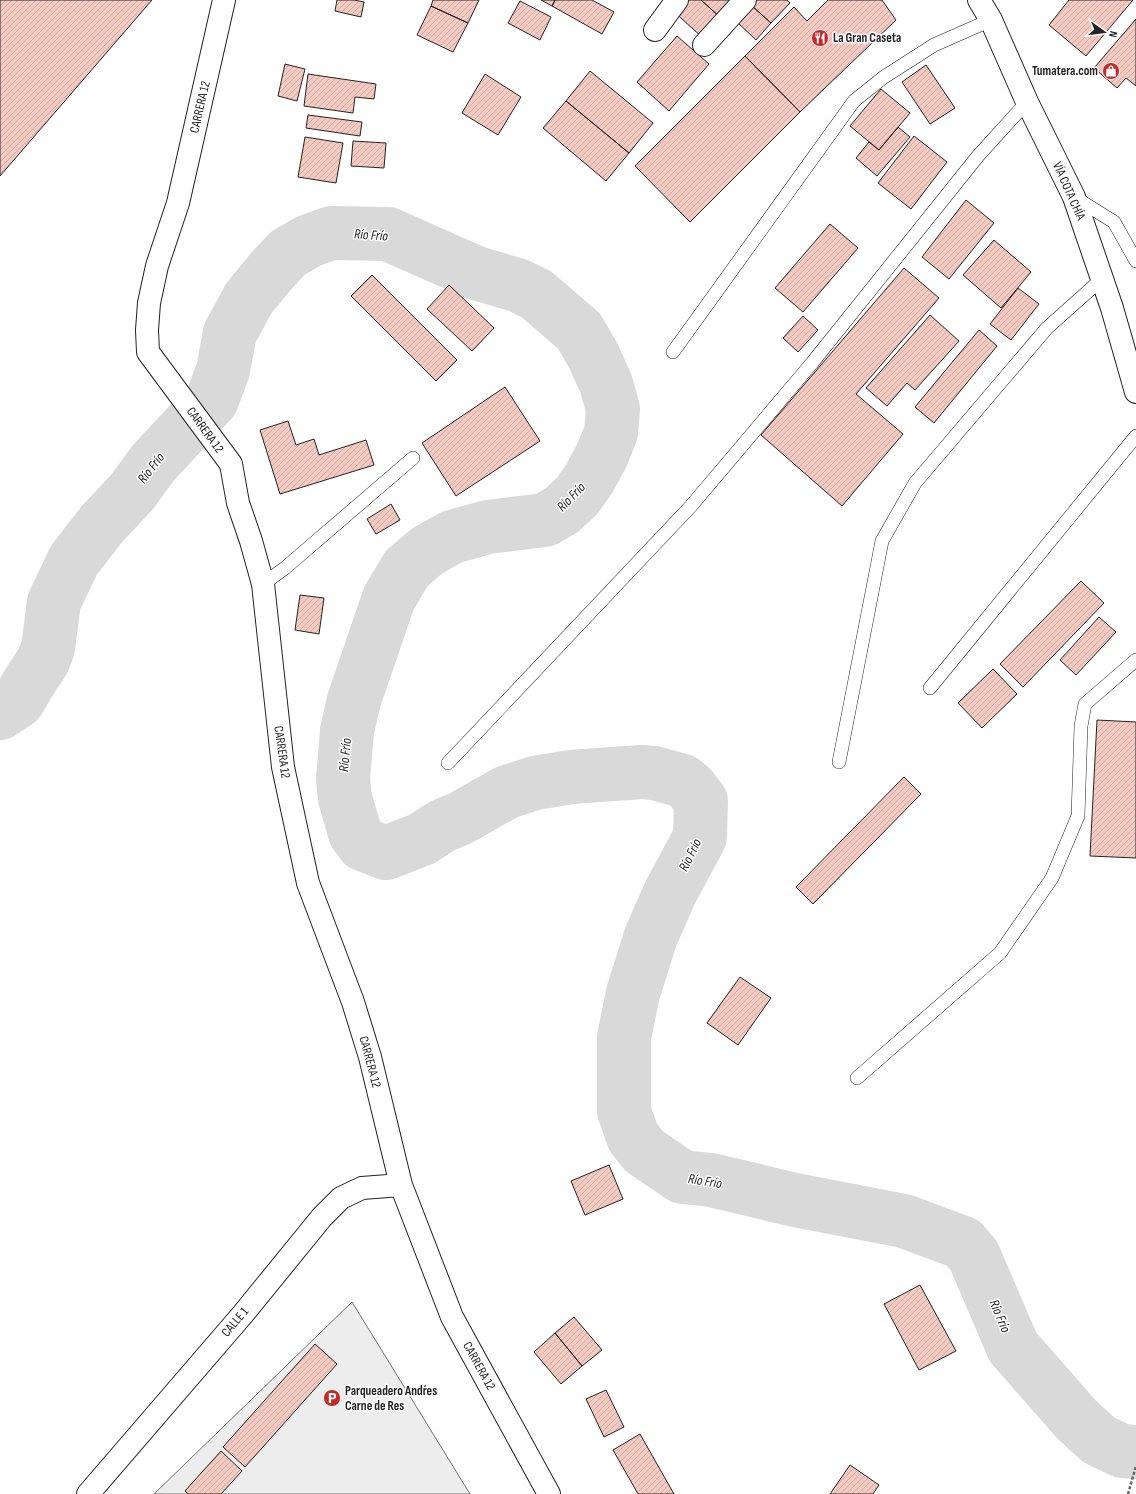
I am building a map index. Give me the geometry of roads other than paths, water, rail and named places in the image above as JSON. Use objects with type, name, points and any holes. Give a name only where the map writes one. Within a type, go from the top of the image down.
[{"type":"street","name":"CARRERA 12","points":[[224,0],[178,203],[157,266],[149,302],[147,330],[148,352],[231,464],[238,503],[263,584],[283,767],[308,883],[353,1002],[370,1057],[401,1185],[452,1317],[549,1494]]},
{"type":"street","points":[[655,30],[677,0]]},
{"type":"street","points":[[704,45],[745,0]]},
{"type":"street","name":"VÍA COTA CHÍA","points":[[979,0],[991,20],[1027,102],[1074,197],[1103,278],[1136,392]]},
{"type":"street","name":"CALLE 1","points":[[88,1494],[243,1314],[322,1217],[341,1198],[362,1188],[401,1185]]},
{"type":"lane","points":[[673,352],[854,101],[884,77],[934,45],[991,20]]},
{"type":"lane","points":[[448,763],[691,506],[812,363],[978,156],[1027,102]]},
{"type":"lane","points":[[1074,197],[1114,222],[1136,261]]},
{"type":"lane","points":[[839,762],[882,541],[915,483],[1047,328],[1103,278]]},
{"type":"lane","points":[[930,688],[1136,436]]},
{"type":"lane","points":[[263,584],[290,563],[413,458]]},
{"type":"lane","points":[[858,1078],[1000,953],[1052,878],[1078,816],[1082,726],[1085,704],[1136,660]]},
{"type":"waterway","name":"Río Frío","points":[[0,713],[18,701],[43,661],[48,648],[54,602],[74,560],[102,524],[132,492],[154,462],[212,400],[223,370],[230,333],[249,298],[288,253],[309,241],[331,233],[388,234],[476,273],[517,285],[536,294],[579,331],[593,355],[606,384],[613,409],[611,433],[601,457],[589,479],[577,496],[562,510],[545,520],[488,527],[452,537],[427,551],[407,568],[389,598],[354,700],[347,731],[343,779],[345,798],[355,833],[363,844],[386,853],[422,839],[442,826],[461,818],[507,792],[535,783],[571,777],[642,772],[654,773],[683,781],[691,788],[701,801],[700,837],[670,893],[651,936],[633,993],[624,1037],[624,1111],[633,1137],[644,1151],[682,1177],[711,1180],[795,1200],[904,1221],[963,1243],[974,1256],[1013,1347],[1077,1420],[1099,1440],[1122,1451],[1136,1452]]},
{"type":"place","name":"La Gran Caseta","points":[[820,38]]},
{"type":"place","name":"Tumatera.com","points":[[1111,71]]},
{"type":"place","name":"Parqueadero Andŕes Carne de Res","points":[[332,1398]]}]
